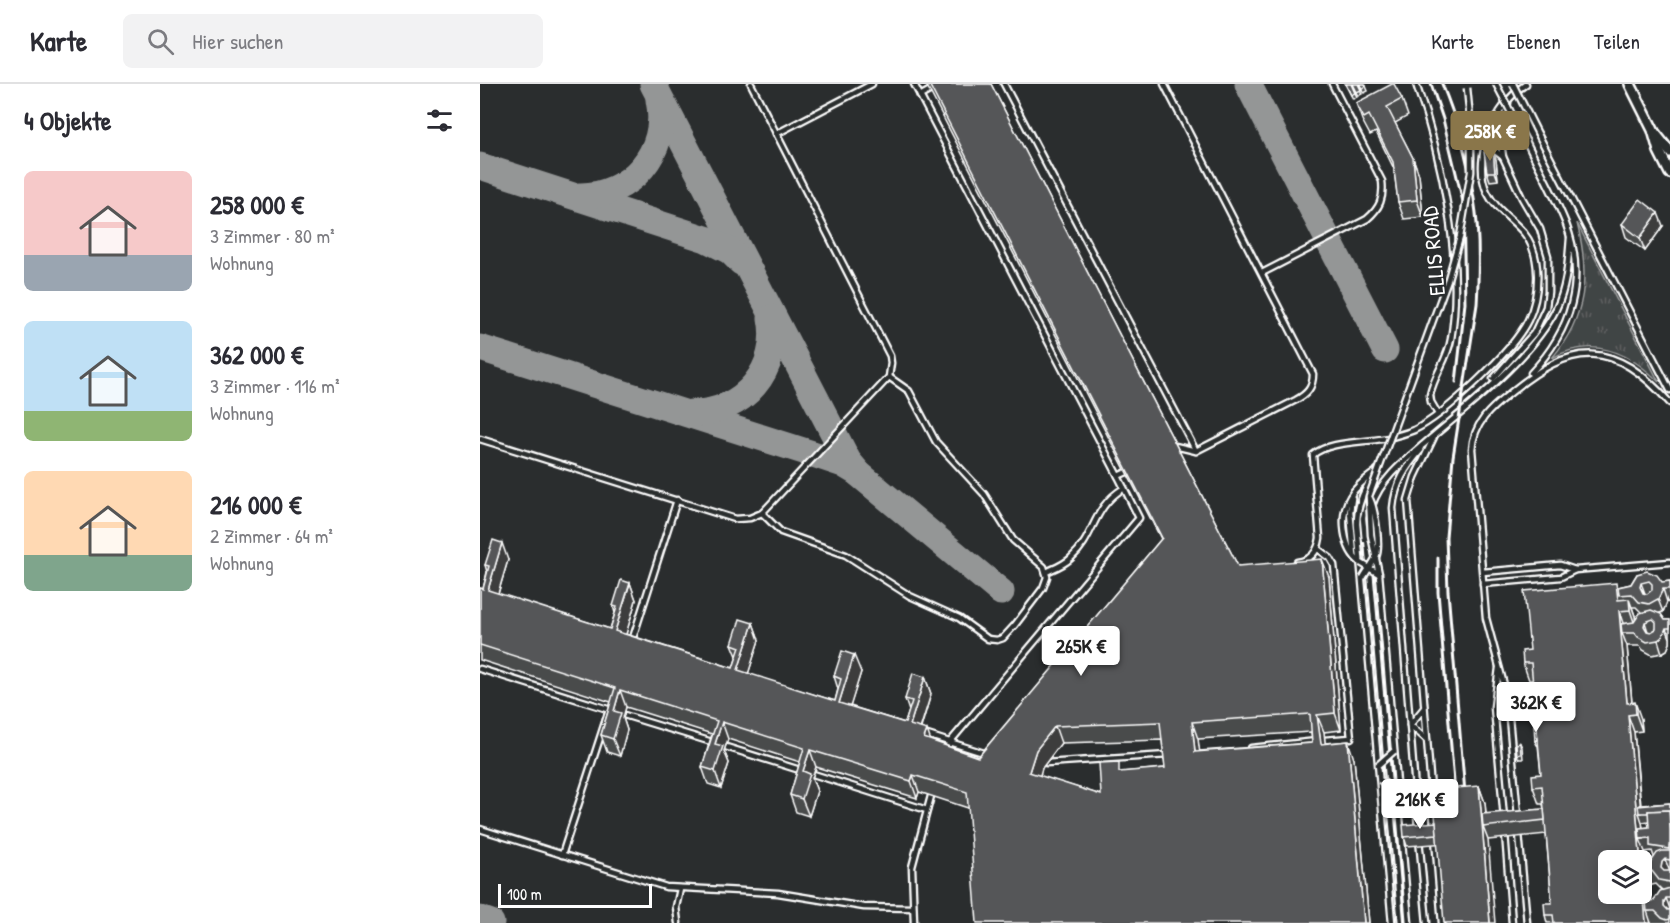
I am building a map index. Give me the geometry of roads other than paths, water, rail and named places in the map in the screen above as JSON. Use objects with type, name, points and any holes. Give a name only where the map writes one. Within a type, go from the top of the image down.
[{"type":"street","points":[[1630,84],[1653,130],[1659,151],[1670,173]]},
{"type":"street","points":[[1653,130],[1670,152]]},
{"type":"lane","points":[[480,439],[735,519],[750,518],[762,513],[889,377],[890,356],[751,84]]},
{"type":"lane","points":[[776,134],[872,84]]},
{"type":"lane","points":[[914,84],[1139,518],[950,742],[943,760]]},
{"type":"lane","points":[[1004,84],[1196,451]]},
{"type":"lane","points":[[1164,84],[1313,370],[1312,385],[1304,395],[1196,451],[1175,446]]},
{"type":"lane","points":[[1262,273],[1367,219],[1378,210],[1383,194],[1382,181],[1332,84]]},
{"type":"lane","name":"ELLIS ROAD","points":[[1416,84],[1430,124],[1442,174],[1454,265],[1451,342],[1430,395],[1438,414]]},
{"type":"lane","points":[[1496,84],[1566,225],[1574,262],[1575,287],[1570,313],[1547,355],[1514,390]]},
{"type":"lane","points":[[1513,84],[1670,390]]},
{"type":"lane","points":[[1290,562],[1310,558],[1318,549],[1320,538],[1313,455],[1325,447],[1376,441],[1413,430],[1438,414],[1474,383],[1518,335],[1528,319],[1537,279],[1534,250],[1523,232],[1494,203],[1484,182],[1484,150],[1497,114],[1526,84]]},
{"type":"lane","points":[[1362,518],[1448,279],[1460,237],[1470,172],[1471,129],[1465,85]]},
{"type":"lane","points":[[920,96],[929,91]]},
{"type":"lane","points":[[1478,397],[1534,333],[1546,307],[1548,292],[1548,256],[1540,229],[1522,198],[1503,157],[1500,136],[1510,98]]},
{"type":"lane","points":[[1490,132],[1493,149],[1503,157]]},
{"type":"lane","points":[[1401,923],[1367,528],[1373,502],[1386,481],[1403,462],[1509,369],[1544,329],[1556,309],[1565,284],[1570,238]]},
{"type":"lane","points":[[1518,819],[1508,696],[1486,618],[1473,441],[1479,422],[1514,390],[1556,360],[1572,355],[1588,354],[1607,357],[1628,366],[1643,375],[1670,403]]},
{"type":"lane","points":[[762,513],[781,532],[846,555],[909,596],[952,614],[992,640],[1003,638],[1031,606],[1043,588],[1046,572],[1041,564],[1013,540],[988,499],[936,442],[909,391],[889,377]]},
{"type":"lane","points":[[1435,434],[1415,477],[1408,500],[1442,923]]},
{"type":"lane","points":[[1427,923],[1393,508],[1396,490],[1405,468],[1435,434]]},
{"type":"lane","points":[[1378,469],[1351,495],[1345,510],[1347,546],[1354,557],[1379,574]]},
{"type":"lane","points":[[1378,469],[1364,491],[1357,516],[1392,923]]},
{"type":"lane","points":[[1118,477],[1126,472]]},
{"type":"lane","points":[[1046,572],[1070,560],[1079,550],[1107,500],[1124,488]]},
{"type":"lane","points":[[1364,491],[1362,518],[1369,568]]},
{"type":"lane","points":[[1362,578],[1375,558],[1377,550],[1375,516],[1369,496]]},
{"type":"lane","points":[[632,641],[677,500]]},
{"type":"lane","points":[[1318,549],[1330,558],[1334,565],[1351,738],[1324,740]]},
{"type":"lane","points":[[1375,558],[1379,574],[1409,923]]},
{"type":"lane","points":[[1484,584],[1561,577],[1575,570],[1670,562]]},
{"type":"lane","points":[[1482,572],[1560,565],[1575,570]]},
{"type":"lane","points":[[624,639],[643,645]]},
{"type":"lane","points":[[1499,666],[1494,707],[1512,923]]},
{"type":"lane","points":[[480,669],[927,810]]},
{"type":"lane","points":[[1410,725],[1424,708]]},
{"type":"lane","points":[[562,855],[609,710]]},
{"type":"lane","points":[[1410,725],[1427,740]]},
{"type":"lane","points":[[919,732],[989,754]]},
{"type":"lane","points":[[1246,748],[1317,741]]},
{"type":"lane","points":[[1378,765],[1394,751]]},
{"type":"lane","points":[[1046,763],[1168,755]]},
{"type":"lane","points":[[1380,780],[1399,793]]},
{"type":"lane","points":[[914,923],[912,867],[931,796]]},
{"type":"lane","points":[[480,829],[655,884],[680,889],[778,893],[864,908],[913,908]]},
{"type":"lane","points":[[1519,830],[1527,923]]},
{"type":"lane","points":[[678,923],[676,907],[680,889]]},
{"type":"railway","points":[[1431,84],[1443,119],[1463,202],[1465,303],[1456,382]]},
{"type":"railway","points":[[1442,84],[1465,155],[1474,199],[1479,265],[1477,304],[1453,457],[1446,537],[1448,591],[1466,805]]},
{"type":"railway","points":[[1438,558],[1438,592],[1456,806]]}]
